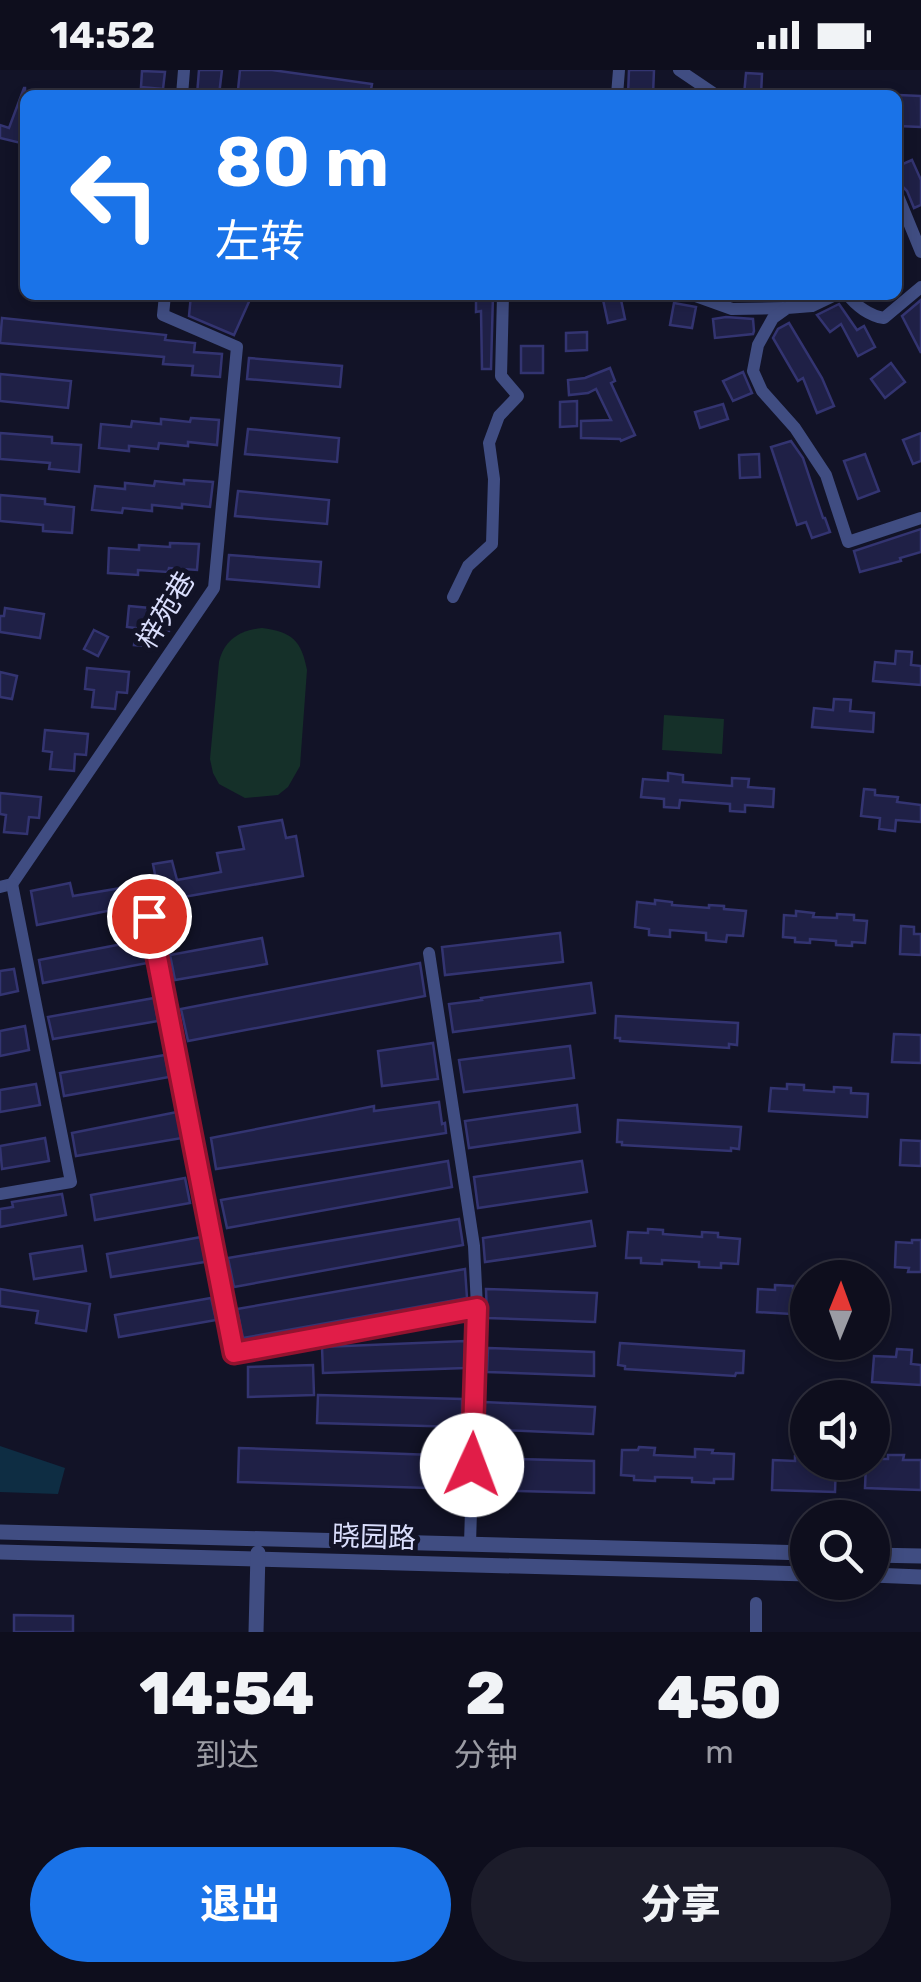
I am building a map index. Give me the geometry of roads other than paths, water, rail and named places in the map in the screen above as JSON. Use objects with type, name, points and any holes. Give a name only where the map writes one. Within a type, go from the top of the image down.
[{"type":"street","points":[[679,70],[709,90]]},
{"type":"street","points":[[902,206],[921,252]]},
{"type":"street","points":[[852,300],[876,317],[884,318],[921,288]]},
{"type":"street","name":"梓苑巷","points":[[6,886],[214,588],[238,347],[163,315],[164,300]]},
{"type":"street","points":[[453,597],[468,566],[492,544],[494,479],[489,443],[500,416],[518,396],[501,376],[503,300]]},
{"type":"street","points":[[706,300],[732,310],[812,306],[825,300]]},
{"type":"street","points":[[787,308],[773,318],[758,345],[753,371],[762,391],[794,428],[826,475],[848,542],[921,518]]},
{"type":"street","points":[[0,1194],[70,1182],[6,886]]},
{"type":"street","points":[[149,916],[234,1353],[477,1308]]},
{"type":"street","points":[[429,953],[474,1246],[477,1308],[470,1544]]},
{"type":"street","name":"晓园路","points":[[0,1532],[790,1553]]},
{"type":"street","points":[[256,1632],[258,1539]]},
{"type":"street","name":"晓园路","points":[[0,1552],[790,1574]]},
{"type":"street","points":[[890,1555],[921,1556]]},
{"type":"street","points":[[890,1576],[921,1577]]},
{"type":"street","points":[[756,1603],[756,1632]]},
{"type":"water","points":[[0,1446],[65,1468],[58,1494],[0,1492]]}]
